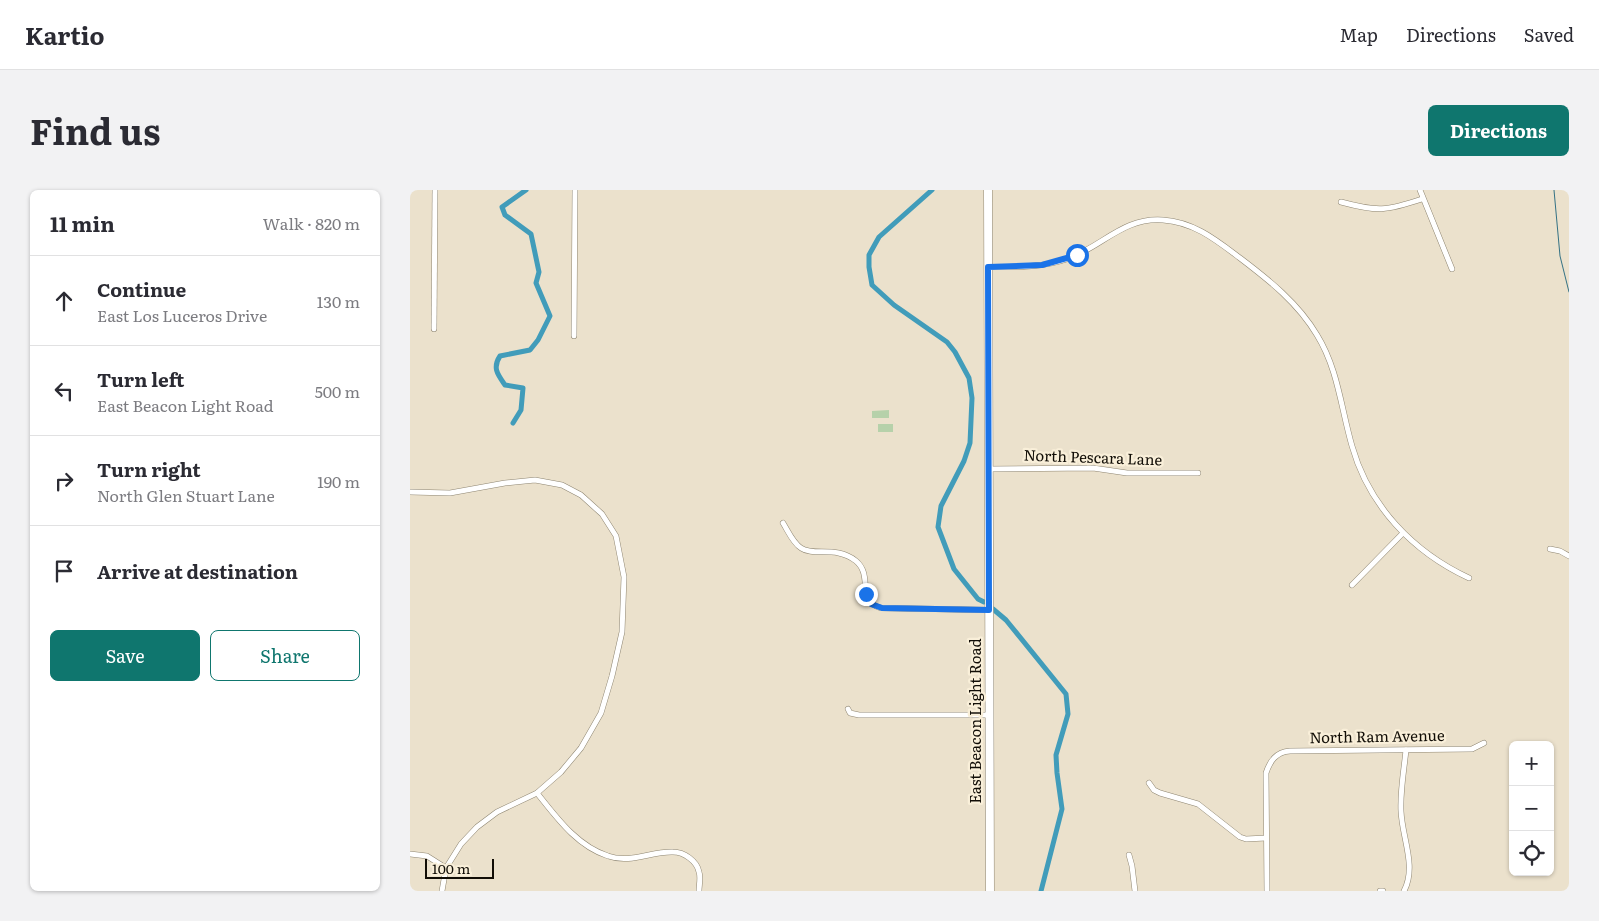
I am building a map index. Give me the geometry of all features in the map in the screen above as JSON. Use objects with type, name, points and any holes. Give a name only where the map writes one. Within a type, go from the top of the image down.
[{"type":"main road","name":"East Beacon Light Road","points":[[988,190],[990,891]]},
{"type":"street","points":[[434,329],[435,190]]},
{"type":"street","points":[[574,336],[575,190]]},
{"type":"street","points":[[1420,190],[1422,199],[1452,269]]},
{"type":"street","points":[[1341,202],[1366,209],[1380,210],[1396,208],[1422,199]]},
{"type":"street","points":[[988,267],[1054,263],[1077,255],[1126,226],[1150,220],[1177,222],[1194,227],[1212,237],[1279,289],[1306,318],[1318,335],[1336,376],[1352,447],[1362,474],[1389,517],[1403,533],[1435,560],[1469,578]]},
{"type":"street","name":"North Pescara Lane","points":[[988,469],[1093,468],[1127,473],[1198,473]]},
{"type":"street","points":[[410,492],[450,494],[505,483],[535,480],[562,485],[581,495],[602,514],[616,536],[624,577],[622,632],[612,676],[600,713],[580,748],[561,772],[537,793],[497,812],[477,827],[461,844],[446,868],[442,891]]},
{"type":"street","points":[[783,523],[795,543],[802,549],[842,553],[862,566],[865,574],[866,594],[871,604],[876,607],[989,610]]},
{"type":"street","points":[[1352,585],[1403,533]]},
{"type":"street","points":[[1550,549],[1560,551],[1569,556]]},
{"type":"street","points":[[848,709],[850,713],[859,716],[990,715]]},
{"type":"street","name":"North Ram Avenue","points":[[1266,838],[1266,773],[1272,759],[1285,751],[1472,748],[1484,743]]},
{"type":"street","points":[[1404,891],[1409,880],[1410,871],[1400,809],[1406,750]]},
{"type":"street","points":[[1149,783],[1154,790],[1160,793],[1201,806],[1240,837],[1266,838],[1267,891]]},
{"type":"street","points":[[537,793],[563,826],[588,847],[610,857],[628,858],[674,852],[685,855],[694,862],[699,871],[699,891]]},
{"type":"street","points":[[410,854],[427,856],[446,868]]},
{"type":"street","points":[[1129,855],[1135,891]]},
{"type":"green space","points":[[889,410],[889,418],[872,418],[872,411]]},
{"type":"green space","points":[[878,424],[893,424],[893,432],[878,432]]},
{"type":"waterway","points":[[513,423],[521,410],[523,388],[505,385],[500,378],[496,364],[500,356],[530,350],[538,340],[550,316],[536,283],[539,272],[531,234],[505,215],[502,207],[526,190]]},
{"type":"waterway","points":[[932,190],[879,237],[869,255],[869,267],[872,285],[894,305],[947,342],[955,352],[969,378],[972,398],[970,443],[964,461],[941,506],[938,527],[954,569],[978,599],[984,602]]},
{"type":"waterway","points":[[1554,190],[1560,256],[1569,292]]},
{"type":"waterway","points":[[993,609],[1006,620],[1066,694],[1068,714],[1056,755],[1062,809],[1041,891]]},
{"type":"route","points":[[866,594],[871,604],[882,608],[989,610],[988,267],[1042,265],[1077,255]]}]
